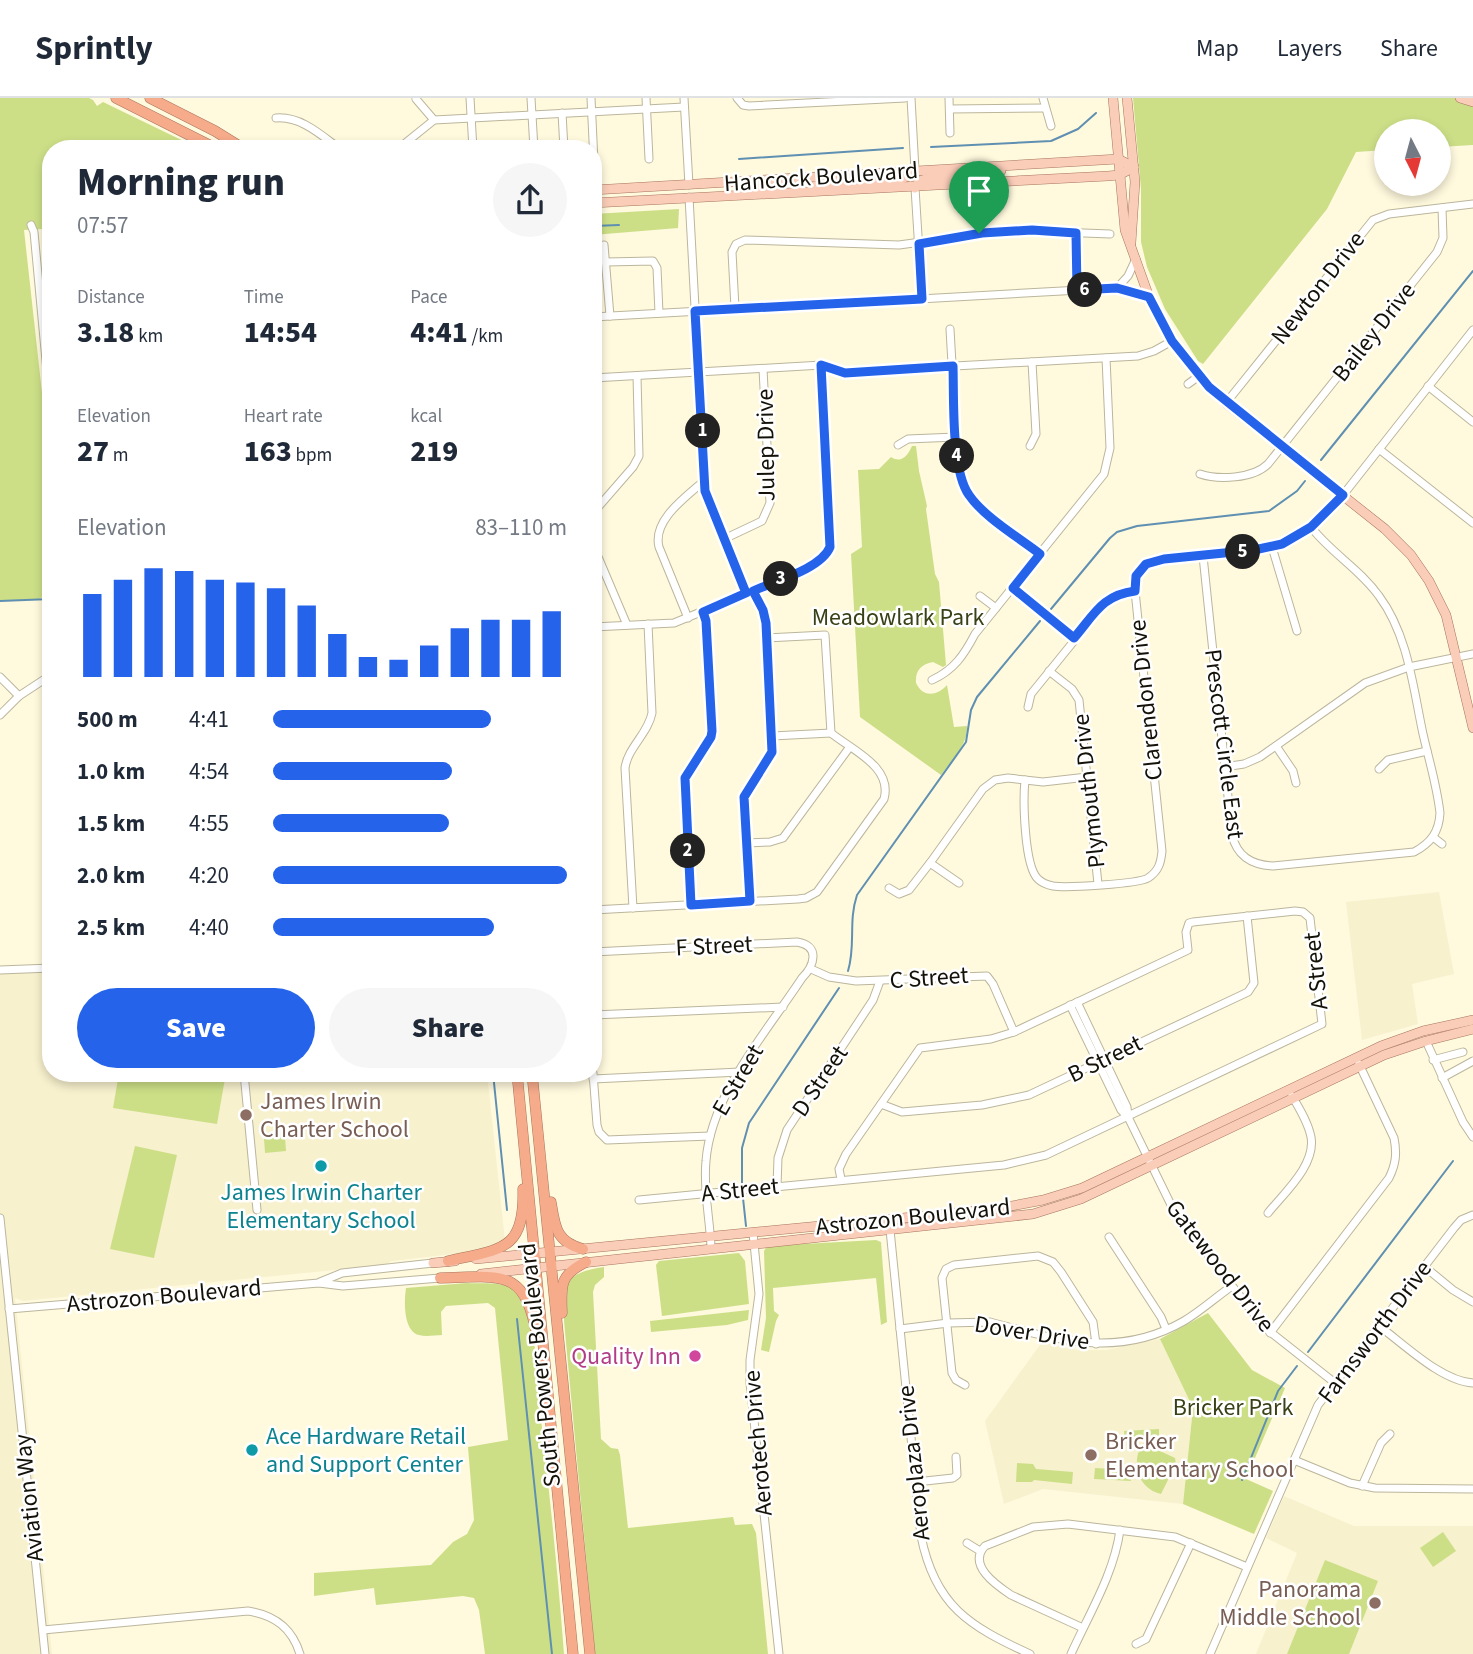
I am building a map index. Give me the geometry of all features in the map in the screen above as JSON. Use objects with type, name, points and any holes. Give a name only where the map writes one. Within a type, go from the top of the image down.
[{"type":"highway","points":[[116,98],[199,140]]},
{"type":"highway","points":[[150,98],[231,140]]},
{"type":"highway","name":"South Powers Boulevard","points":[[518,1082],[573,1654]]},
{"type":"highway","name":"South Powers Boulevard","points":[[533,1082],[590,1654]]},
{"type":"highway","points":[[448,1261],[498,1249],[514,1237],[519,1228],[523,1207],[519,1090]]},
{"type":"highway","points":[[539,1134],[555,1226],[564,1241],[583,1248]]},
{"type":"highway","points":[[572,1474],[561,1290],[566,1276],[586,1262]]},
{"type":"highway","points":[[440,1278],[496,1277],[516,1284],[523,1292],[534,1320],[550,1417]]},
{"type":"main road","points":[[1113,98],[1125,230],[1149,297],[1172,341],[1199,376],[1226,403],[1385,529],[1420,567],[1446,615],[1473,728]]},
{"type":"main road","points":[[1127,98],[1134,167],[1135,208],[1131,244]]},
{"type":"main road","points":[[1460,98],[1473,102]]},
{"type":"main road","name":"Hancock Boulevard","points":[[602,190],[1118,159]]},
{"type":"main road","points":[[1118,159],[1134,167]]},
{"type":"main road","points":[[915,188],[919,181],[929,178],[991,173],[1023,166]]},
{"type":"main road","name":"Hancock Boulevard","points":[[602,203],[915,188],[1119,175],[1134,167]]},
{"type":"main road","points":[[779,193],[829,184],[901,179],[915,170]]},
{"type":"main road","points":[[689,197],[699,191],[775,187],[785,179]]},
{"type":"main road","points":[[689,185],[689,197]]},
{"type":"main road","points":[[602,201],[680,194],[689,185]]},
{"type":"main road","name":"Astrozon Boulevard","points":[[1149,1161],[1401,1038],[1473,1020]]},
{"type":"main road","name":"Astrozon Boulevard","points":[[1358,1061],[1473,1029]]},
{"type":"main road","name":"Astrozon Boulevard","points":[[433,1263],[583,1248],[711,1242],[889,1225],[1043,1200],[1082,1188],[1223,1132],[1291,1093]]},
{"type":"main road","name":"Astrozon Boulevard","points":[[440,1278],[586,1262],[711,1242]]},
{"type":"street","points":[[470,98],[472,140]]},
{"type":"street","points":[[531,98],[533,140]]},
{"type":"street","points":[[591,98],[593,140]]},
{"type":"street","points":[[646,98],[649,159]]},
{"type":"street","points":[[684,98],[689,185]]},
{"type":"street","points":[[737,102],[749,106],[905,98]]},
{"type":"street","points":[[911,98],[915,170]]},
{"type":"street","points":[[949,98],[950,134]]},
{"type":"street","points":[[998,98],[999,108]]},
{"type":"street","points":[[1043,98],[1051,126]]},
{"type":"street","points":[[416,99],[434,120]]},
{"type":"street","points":[[408,140],[434,120],[684,107]]},
{"type":"street","points":[[950,109],[1045,108]]},
{"type":"street","points":[[562,113],[564,140]]},
{"type":"street","points":[[276,118],[288,117],[328,140]]},
{"type":"street","points":[[915,188],[922,299]]},
{"type":"street","points":[[689,197],[705,491],[724,538],[765,617],[772,752],[744,797],[750,901]]},
{"type":"street","name":"Newton Drive","points":[[1226,403],[1373,220],[1389,214],[1473,204]]},
{"type":"street","name":"Bailey Drive","points":[[1200,474],[1211,478],[1253,473],[1264,469],[1437,252],[1443,237],[1442,208]]},
{"type":"street","points":[[31,225],[34,232],[42,316]]},
{"type":"street","points":[[735,308],[732,252],[739,241],[919,244],[994,232],[1111,234]]},
{"type":"street","points":[[1076,233],[1077,290]]},
{"type":"street","points":[[604,246],[610,316]]},
{"type":"street","points":[[1117,288],[1128,276],[1136,259]]},
{"type":"street","points":[[606,262],[653,261],[657,268],[659,313]]},
{"type":"street","points":[[602,316],[1117,288],[1149,297]]},
{"type":"street","points":[[950,329],[958,470],[966,491],[976,504],[1040,554]]},
{"type":"street","name":"Clarendon Drive","points":[[1024,780],[1023,796],[1031,867],[1038,879],[1050,885],[1098,884],[1137,882],[1158,874],[1162,850],[1135,591],[1136,576],[1146,564],[1164,559],[1272,547],[1291,540],[1311,527],[1343,495],[1473,330]]},
{"type":"street","points":[[602,378],[821,365],[845,373],[1106,358],[1146,354],[1172,341]]},
{"type":"street","points":[[932,680],[947,672],[1104,474],[1110,448],[1106,358]]},
{"type":"street","points":[[1030,446],[1036,434],[1032,362]]},
{"type":"street","points":[[602,626],[674,623],[815,565],[824,557],[830,547],[821,365]]},
{"type":"street","name":"Julep Drive","points":[[724,538],[762,521],[771,503],[763,369]]},
{"type":"street","points":[[602,503],[633,467],[639,456],[637,376]]},
{"type":"street","points":[[1188,384],[1199,376]]},
{"type":"street","points":[[1428,386],[1473,422]]},
{"type":"street","points":[[898,445],[908,439],[956,437]]},
{"type":"street","points":[[1379,449],[1473,523]]},
{"type":"street","points":[[1104,474],[1114,479]]},
{"type":"street","points":[[688,618],[659,547],[658,534],[662,523],[705,480]]},
{"type":"street","points":[[970,511],[976,504]]},
{"type":"street","points":[[1311,527],[1327,546],[1362,574],[1381,598],[1397,627],[1409,667],[1440,813],[1439,825],[1433,837],[1442,844]]},
{"type":"street","points":[[1272,547],[1297,631]]},
{"type":"street","name":"Prescott Circle East","points":[[1203,556],[1232,835],[1238,851],[1244,858],[1264,866],[1273,866],[1408,853],[1424,846],[1433,837]]},
{"type":"street","points":[[602,566],[627,625]]},
{"type":"street","points":[[1013,588],[1074,638]]},
{"type":"street","points":[[1028,707],[1031,694],[1108,599],[1119,593],[1135,591]]},
{"type":"street","points":[[980,596],[996,608]]},
{"type":"street","points":[[691,905],[685,778],[711,737],[712,731],[706,621],[703,612]]},
{"type":"street","points":[[633,908],[625,768],[629,754],[649,725],[652,713],[648,624]]},
{"type":"street","points":[[766,638],[825,635],[831,733]]},
{"type":"street","points":[[1224,767],[1252,762],[1365,683],[1409,667],[1473,654]]},
{"type":"street","name":"Plymouth Drive","points":[[1049,671],[1072,689],[1079,700],[1098,884]]},
{"type":"street","points":[[0,677],[19,696]]},
{"type":"street","points":[[0,715],[19,696],[42,681]]},
{"type":"street","points":[[602,910],[806,898],[817,892],[884,799],[887,784],[882,773],[831,733],[772,736]]},
{"type":"street","points":[[1276,746],[1293,771],[1296,783]]},
{"type":"street","points":[[747,843],[770,842],[783,838],[849,748]]},
{"type":"street","points":[[1379,769],[1388,760],[1427,751]]},
{"type":"street","points":[[889,888],[899,894],[909,890],[990,783],[1001,778],[1043,782],[1087,777]]},
{"type":"street","points":[[1239,865],[1244,858]]},
{"type":"street","points":[[930,863],[959,883]]},
{"type":"street","name":"A Street","points":[[639,1200],[1004,1165],[1046,1155],[1322,1024],[1310,918],[1303,912],[1295,911],[1189,923],[1186,932],[1188,950],[1014,1032],[992,1039],[920,1048],[841,1163],[841,1179]]},
{"type":"street","name":"B Street","points":[[881,1104],[902,1112],[998,1102],[1042,1090],[1248,992],[1254,987],[1247,916]]},
{"type":"street","name":"F Street","points":[[602,952],[803,942],[811,950],[811,970]]},
{"type":"street","points":[[0,970],[42,968]]},
{"type":"street","name":"C Street","points":[[811,970],[829,977],[856,981],[987,976],[1014,1032]]},
{"type":"street","name":"E Street","points":[[711,1242],[706,1163],[710,1136],[720,1102],[811,970]]},
{"type":"street","name":"D Street","points":[[777,1186],[778,1158],[787,1130],[873,1000],[880,981]]},
{"type":"street","name":"Gatewood Drive","points":[[1073,1004],[1127,1107],[1128,1117],[1174,1211],[1270,1333],[1335,1383]]},
{"type":"street","points":[[602,1015],[783,1007]]},
{"type":"street","points":[[1426,1041],[1463,1122],[1473,1137]]},
{"type":"street","points":[[1433,1060],[1464,1052]]},
{"type":"street","points":[[1270,1333],[1394,1169],[1394,1138],[1358,1061]]},
{"type":"street","points":[[1442,1078],[1473,1061]]},
{"type":"street","points":[[602,1076],[740,1072]]},
{"type":"street","points":[[245,1082],[257,1210]]},
{"type":"street","points":[[593,1082],[600,1139],[611,1141],[710,1136]]},
{"type":"street","points":[[1268,1213],[1305,1166],[1309,1155],[1311,1137],[1291,1093]]},
{"type":"street","points":[[1223,1132],[1228,1142]]},
{"type":"street","name":"Farnsworth Drive","points":[[1210,1654],[1312,1418],[1335,1383],[1454,1228],[1461,1220],[1473,1215]]},
{"type":"street","name":"Aviation Way","points":[[0,1218],[45,1654]]},
{"type":"street","name":"Aeroplaza Drive","points":[[889,1225],[924,1553],[935,1581],[946,1598],[972,1624],[1030,1654]]},
{"type":"street","points":[[1109,1237],[1166,1329]]},
{"type":"street","name":"Aerotech Drive","points":[[753,1238],[759,1294],[750,1360],[750,1383],[779,1654]]},
{"type":"street","points":[[965,1385],[956,1380],[953,1373],[942,1278],[944,1267],[1038,1256],[1046,1258],[1061,1272],[1093,1322],[1096,1344]]},
{"type":"street","name":"Astrozon Boulevard","points":[[319,1283],[342,1273],[433,1263]]},
{"type":"street","points":[[1425,1267],[1453,1290],[1473,1301]]},
{"type":"street","name":"Astrozon Boulevard","points":[[9,1309],[319,1283],[343,1286],[440,1278]]},
{"type":"street","name":"Dover Drive","points":[[900,1329],[948,1323],[990,1322],[1054,1339],[1096,1344],[1131,1341],[1166,1329],[1199,1311],[1232,1286]]},
{"type":"street","points":[[1379,1326],[1441,1372],[1453,1379],[1473,1383]]},
{"type":"street","points":[[1362,1486],[1381,1443],[1390,1434]]},
{"type":"street","points":[[916,1482],[953,1478],[957,1475],[956,1457]]},
{"type":"street","points":[[1294,1460],[1362,1486],[1473,1489]]},
{"type":"street","points":[[1083,1628],[1001,1588],[982,1568],[979,1561],[980,1551],[1014,1533],[1052,1524],[1175,1537],[1247,1567]]},
{"type":"street","points":[[1052,1524],[1052,1534]]},
{"type":"street","points":[[1071,1654],[1112,1566],[1119,1530]]},
{"type":"street","points":[[967,1543],[980,1551]]},
{"type":"street","points":[[1136,1644],[1146,1639],[1191,1543]]},
{"type":"street","points":[[43,1630],[248,1611],[267,1615],[283,1625],[294,1638],[300,1654]]},
{"type":"shaded area","points":[[1439,892],[1454,974],[1412,984],[1418,1024],[1362,1040],[1346,902]]},
{"type":"shaded area","name":"James Irwin Charter School","points":[[42,972],[42,1082],[488,1082],[505,1241],[480,1251],[392,1261],[385,1265],[23,1301],[15,1298],[52,1654],[0,1654],[0,974]]},
{"type":"shaded area","name":"Bricker Elementary School","points":[[1160,1339],[1193,1408],[1183,1504],[1043,1489],[1004,1504],[985,1421],[1042,1342],[1077,1350],[1107,1350]]},
{"type":"shaded area","name":"Panorama Middle School","points":[[1284,1496],[1354,1526],[1473,1526],[1473,1654],[1256,1654],[1297,1553],[1266,1538]]},
{"type":"green space","points":[[0,98],[89,98],[97,106],[103,102],[181,140],[42,140],[42,229],[24,230],[42,393],[42,597],[0,601]]},
{"type":"green space","points":[[1133,98],[1473,98],[1473,145],[1451,146],[1451,119],[1374,119],[1374,151],[1356,152],[1327,209],[1203,364],[1198,361],[1165,309],[1147,267],[1141,242],[1141,189]]},
{"type":"green space","points":[[679,209],[678,228],[602,234],[602,213]]},
{"type":"green space","name":"Meadowlark Park","points":[[912,446],[916,446],[935,574],[939,582],[946,665],[943,667],[933,662],[925,664],[918,672],[916,683],[922,691],[930,694],[947,685],[954,727],[967,726],[962,746],[941,775],[860,717],[851,554],[862,547],[858,470],[879,469],[891,457],[898,460],[904,458]]},
{"type":"green space","points":[[117,1082],[224,1082],[217,1124],[113,1108]]},
{"type":"green space","points":[[285,1137],[286,1151],[265,1153],[264,1138]]},
{"type":"green space","points":[[135,1146],[177,1155],[154,1258],[110,1249]]},
{"type":"green space","points":[[876,1240],[881,1242],[887,1322],[881,1325],[876,1278],[773,1288],[774,1311],[779,1315],[769,1352],[761,1350],[766,1318],[764,1251],[767,1246]]},
{"type":"green space","points":[[739,1253],[745,1261],[749,1304],[662,1316],[656,1265],[659,1261]]},
{"type":"green space","points":[[604,1267],[604,1277],[595,1285],[593,1292],[601,1439],[611,1448],[618,1449],[620,1455],[628,1528],[733,1517],[735,1525],[752,1524],[756,1533],[768,1654],[595,1654],[564,1298],[573,1277]]},
{"type":"green space","points":[[494,1283],[513,1289],[524,1303],[529,1317],[536,1353],[564,1654],[485,1654],[479,1610],[474,1598],[463,1596],[376,1605],[374,1588],[314,1596],[314,1573],[431,1565],[453,1542],[467,1534],[474,1520],[468,1447],[508,1440],[495,1308],[488,1303],[446,1306],[441,1312],[442,1335],[428,1336],[419,1335],[410,1328],[405,1308],[406,1288]]},
{"type":"green space","points":[[749,1310],[748,1320],[727,1325],[651,1332],[650,1321]]},
{"type":"green space","name":"Bricker Park","points":[[1208,1313],[1252,1370],[1285,1388],[1246,1479],[1273,1491],[1254,1534],[1183,1504],[1193,1408],[1160,1339]]},
{"type":"green space","points":[[1159,1429],[1159,1440],[1125,1441],[1124,1431]]},
{"type":"green space","points":[[1143,1443],[1175,1458],[1176,1464],[1161,1494],[1147,1487],[1138,1474],[1137,1458]]},
{"type":"green space","points":[[1017,1463],[1033,1464],[1036,1469],[1073,1472],[1072,1484],[1034,1480],[1016,1482]]},
{"type":"green space","points":[[1095,1468],[1131,1470],[1131,1481],[1094,1479]]},
{"type":"green space","points":[[1443,1532],[1456,1551],[1433,1567],[1420,1548]]},
{"type":"green space","points":[[1325,1560],[1378,1581],[1349,1654],[1287,1654]]},
{"type":"waterway","points":[[931,147],[1051,141],[1078,129],[1096,113]]},
{"type":"waterway","points":[[739,159],[903,148]]},
{"type":"waterway","points":[[602,226],[619,225]]},
{"type":"waterway","points":[[1321,460],[1473,271]]},
{"type":"waterway","points":[[1051,609],[1117,532],[1137,526],[1269,511],[1297,491],[1305,481]]},
{"type":"waterway","points":[[0,601],[42,599]]},
{"type":"waterway","points":[[848,971],[857,895],[966,742],[971,710],[977,697],[1040,621]]},
{"type":"waterway","points":[[742,1184],[742,1148],[749,1123],[839,988]]},
{"type":"waterway","points":[[494,1082],[507,1210]]},
{"type":"waterway","points":[[1308,1352],[1453,1161]]},
{"type":"waterway","points":[[743,1198],[746,1226]]},
{"type":"waterway","points":[[517,1319],[552,1654]]},
{"type":"waterway","points":[[1242,1480],[1278,1391],[1297,1366]]},
{"type":"place","name":"James Irwin Charter School","points":[[246,1115]]},
{"type":"place","name":"James Irwin Charter Elementary School","points":[[321,1166]]},
{"type":"place","name":"Quality Inn","points":[[695,1356]]},
{"type":"place","name":"Ace Hardware Retail and Support Center","points":[[252,1450]]},
{"type":"place","name":"Bricker Elementary School","points":[[1091,1455]]},
{"type":"place","name":"Panorama Middle School","points":[[1375,1603]]},
{"type":"route","points":[[1032,230],[1076,233],[1077,290],[1117,288],[1149,297],[1172,341],[1187,363],[1209,387],[1343,495],[1311,527],[1282,544],[1254,550],[1164,559],[1146,564],[1136,576],[1135,591],[1113,595],[1074,638],[1013,588],[1040,554],[976,504],[966,491],[958,470],[953,366],[845,373],[821,365],[830,547],[815,565],[753,591],[763,610],[766,623],[772,752],[744,797],[750,901],[691,905],[685,778],[711,737],[712,731],[706,621],[703,612],[746,593],[705,491],[695,311],[922,299],[919,244],[979,233],[1032,230]]}]
